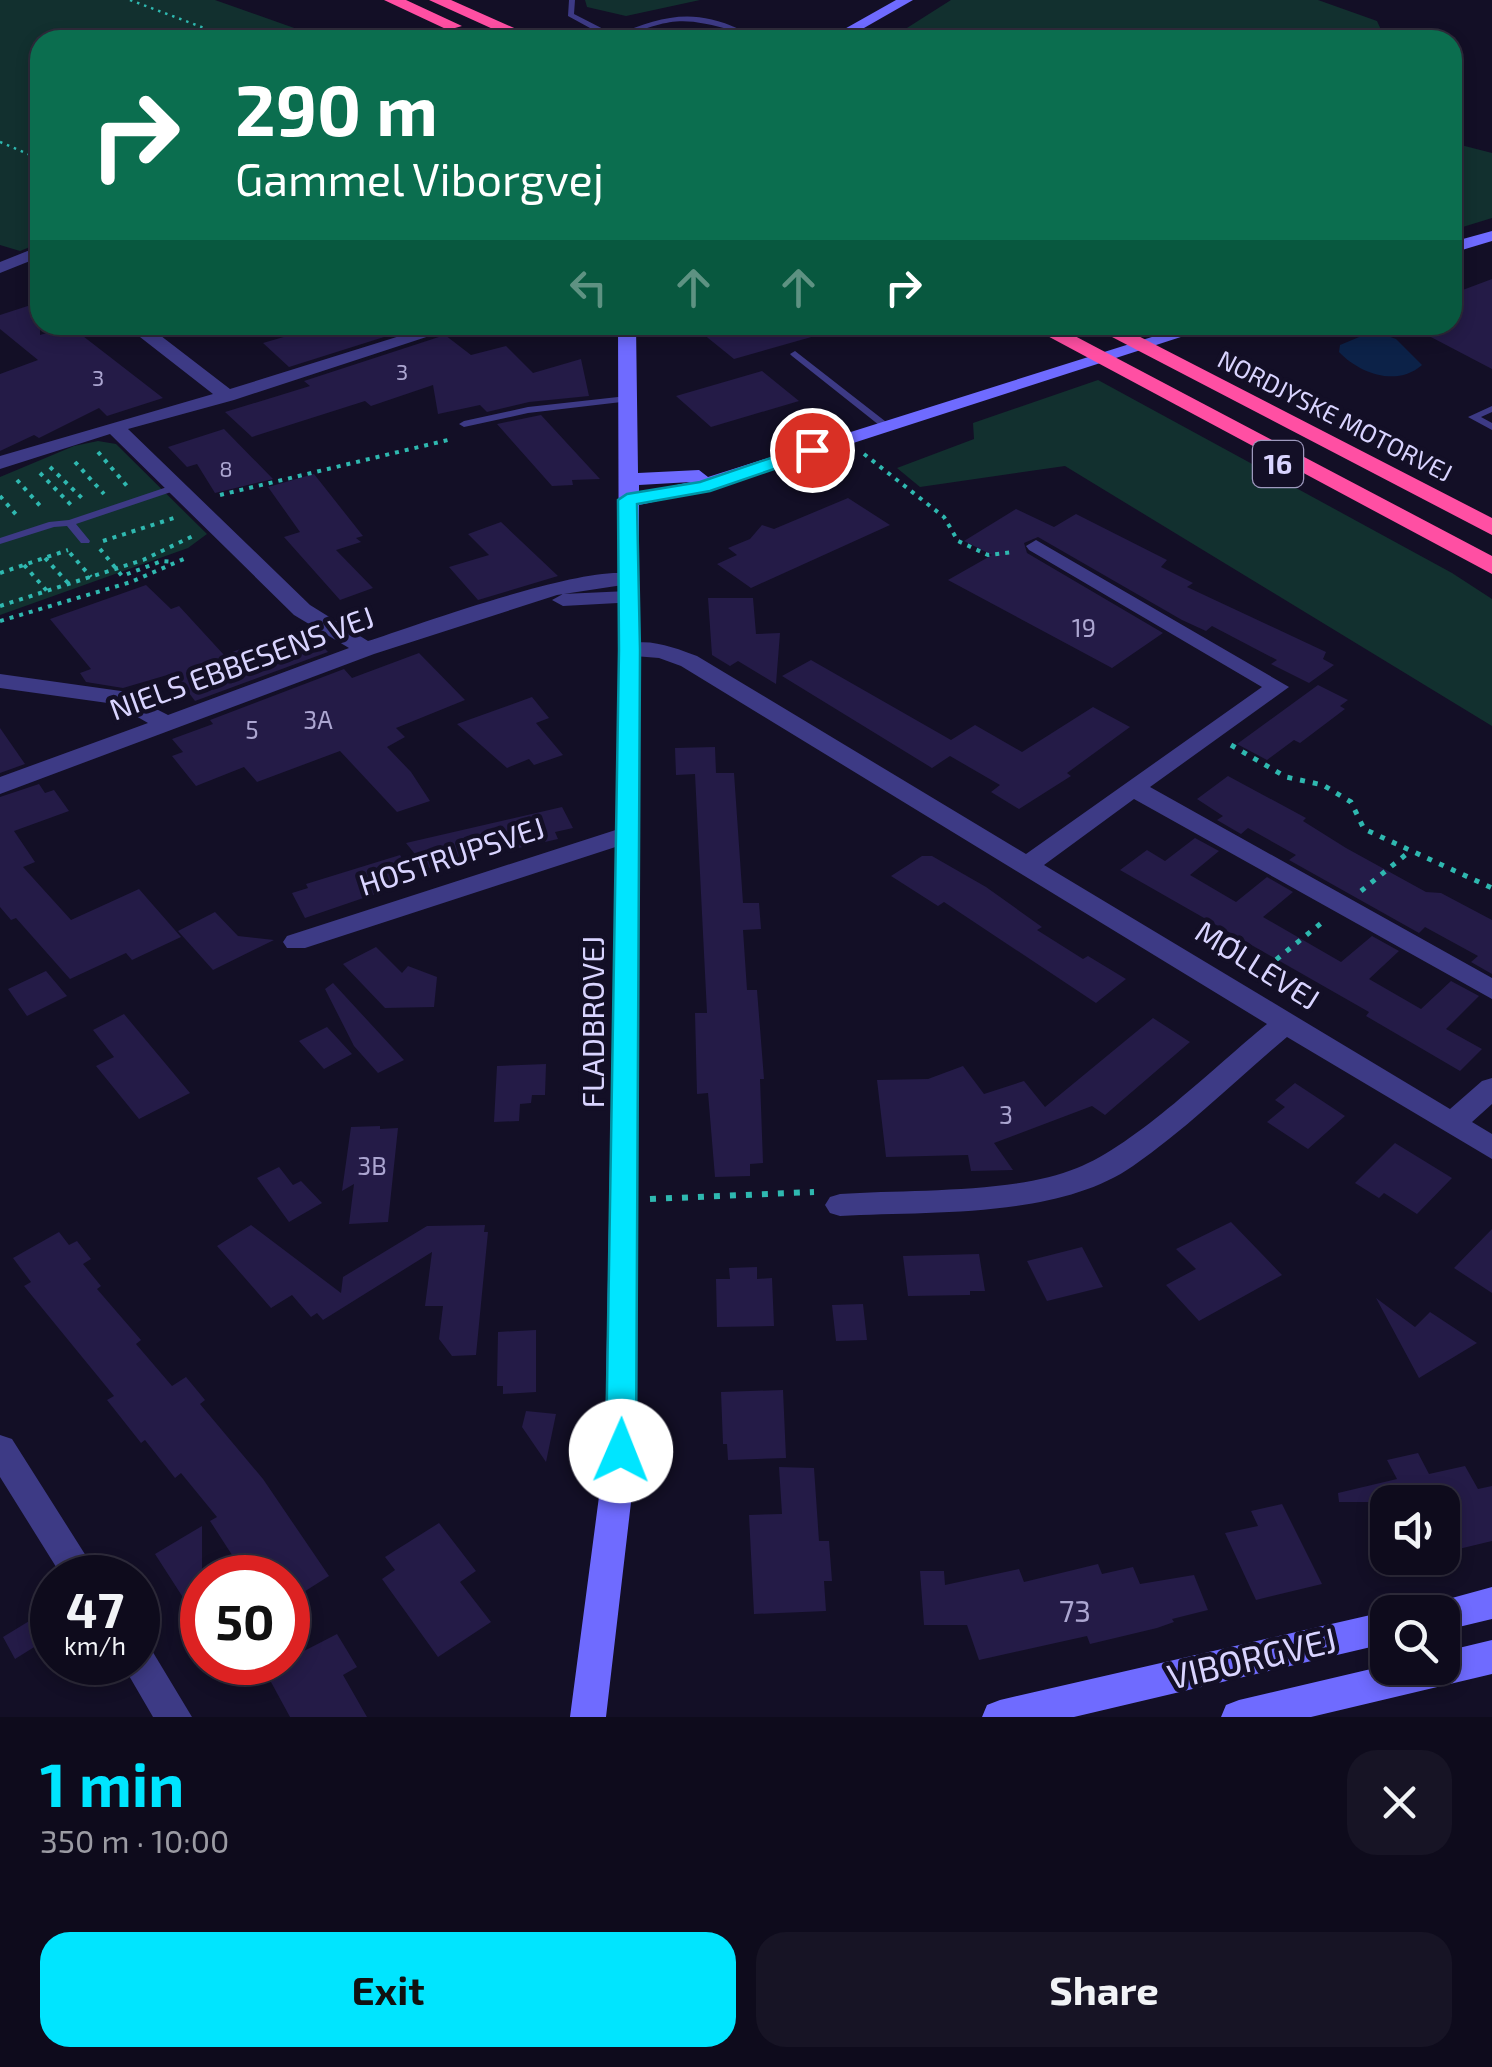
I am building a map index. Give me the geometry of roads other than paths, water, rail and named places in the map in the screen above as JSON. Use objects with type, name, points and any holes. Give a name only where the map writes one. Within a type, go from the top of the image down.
[{"type":"highway","points":[[392,0],[462,30]]},
{"type":"highway","points":[[437,0],[508,30]]},
{"type":"highway","name":"NORDJYSKE MOTORVEJ","points":[[1057,335],[1492,566]]},
{"type":"highway","name":"NORDJYSKE MOTORVEJ","points":[[1119,335],[1492,528]]},
{"type":"highway","name":"16","points":[[1066,340],[1492,586]]},
{"type":"highway","name":"16","points":[[1185,369],[1492,517]]},
{"type":"main road","points":[[850,30],[906,0]]},
{"type":"main road","points":[[1462,245],[1492,236]]},
{"type":"main road","name":"FLADBROVEJ","points":[[588,1717],[621,1451],[630,650],[627,335]]},
{"type":"main road","points":[[627,490],[692,490],[1176,335]]},
{"type":"main road","points":[[1460,1610],[1492,1603]]},
{"type":"main road","name":"VIBORGVEJ","points":[[1008,1716],[1370,1631]]},
{"type":"main road","name":"VIBORGVEJ","points":[[1240,1717],[1492,1657]]},
{"type":"street","points":[[0,268],[30,256]]},
{"type":"street","points":[[149,335],[228,396]]},
{"type":"street","points":[[0,464],[35,449],[109,436],[415,335]]},
{"type":"street","points":[[109,436],[181,507],[302,610],[366,649]]},
{"type":"street","points":[[1029,864],[1278,686],[1036,546]]},
{"type":"street","name":"NIELS EBBESENS VEJ","points":[[0,786],[366,649],[508,606],[628,588]]},
{"type":"street","name":"MØLLEVEJ","points":[[630,650],[662,651],[689,661],[1492,1148]]},
{"type":"street","points":[[0,680],[121,698],[166,724]]},
{"type":"street","points":[[1133,788],[1492,990]]},
{"type":"street","name":"HOSTRUPSVEJ","points":[[296,942],[628,834]]},
{"type":"street","points":[[840,1205],[1030,1193],[1084,1178],[1122,1159],[1287,1022]]},
{"type":"street","points":[[1452,1124],[1492,1088]]},
{"type":"street","points":[[0,1449],[69,1555]]},
{"type":"street","points":[[153,1685],[174,1717]]},
{"type":"lane","points":[[572,0],[570,15],[599,30]]},
{"type":"lane","points":[[637,30],[670,16],[691,15],[735,30]]},
{"type":"lane","points":[[794,354],[887,427]]},
{"type":"lane","points":[[464,424],[528,410],[627,399]]},
{"type":"lane","points":[[1492,409],[1473,417],[1492,427]]},
{"type":"lane","points":[[0,541],[53,524],[70,523],[152,495],[181,507]]},
{"type":"lane","points":[[70,523],[86,541]]},
{"type":"water","points":[[1364,335],[1385,335],[1396,339],[1422,365],[1401,375],[1379,375],[1348,360],[1339,352],[1340,345]]}]
